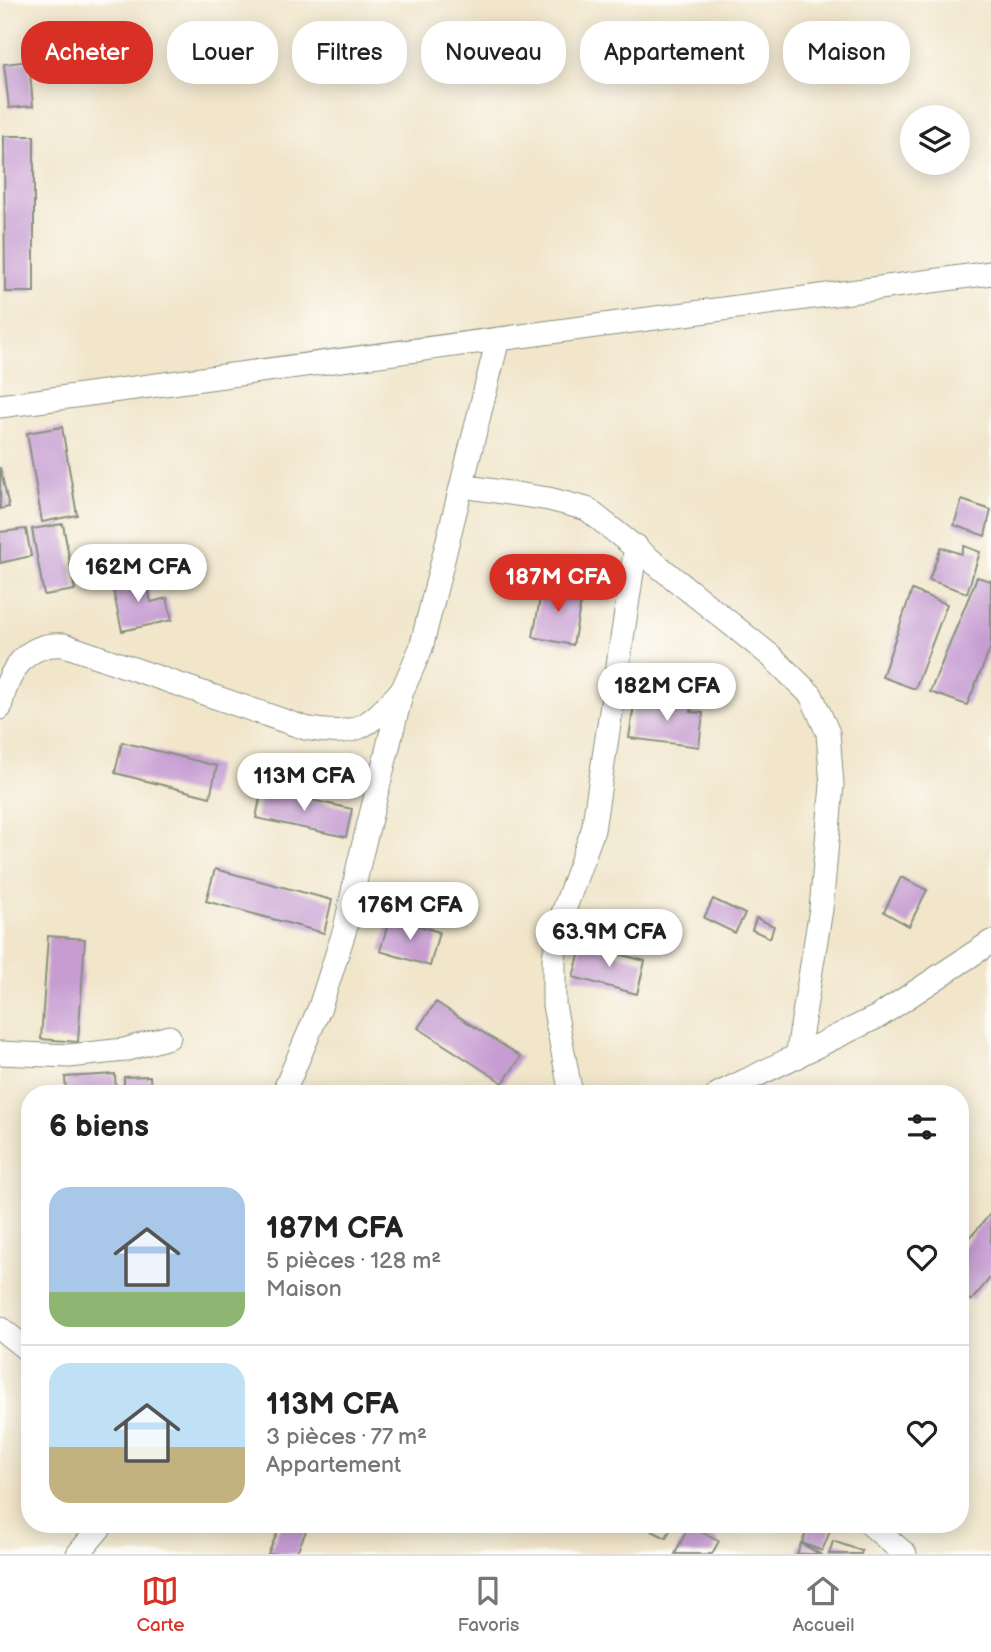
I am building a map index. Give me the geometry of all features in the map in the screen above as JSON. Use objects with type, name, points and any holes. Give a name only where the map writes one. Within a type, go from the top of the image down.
[{"type":"street","points":[[0,406],[991,273]]},
{"type":"street","points":[[288,1085],[320,1007],[345,929],[401,691],[421,649],[498,339]]},
{"type":"street","points":[[462,486],[549,499],[587,509],[781,666],[811,695],[828,733],[832,785],[821,909],[797,1057]]},
{"type":"street","points":[[569,1085],[554,1005],[554,957],[563,913],[593,830],[636,546]]},
{"type":"street","points":[[0,708],[4,687],[12,670],[25,657],[52,644],[64,645],[305,728],[329,732],[354,730],[376,719],[401,691]]},
{"type":"street","points":[[737,1085],[879,1016],[991,942]]},
{"type":"street","points":[[0,1053],[69,1056],[124,1050],[169,1037]]},
{"type":"street","points":[[0,1328],[21,1345]]},
{"type":"street","points":[[78,1554],[96,1533]]},
{"type":"street","points":[[880,1533],[905,1554]]},
{"type":"building","points":[[21,62],[21,84],[31,84],[33,106],[9,108],[4,64]]},
{"type":"building","points":[[4,136],[34,136],[34,292],[5,292]]},
{"type":"building","points":[[62,427],[77,515],[42,522],[27,433]]},
{"type":"building","points":[[0,467],[9,507],[0,509]]},
{"type":"building","points":[[962,500],[991,510],[985,536],[954,525]]},
{"type":"building","points":[[63,524],[75,590],[44,595],[32,529]]},
{"type":"building","points":[[26,529],[31,556],[0,563],[0,532]]},
{"type":"building","points":[[964,546],[980,552],[967,593],[929,580],[941,547],[961,554]]},
{"type":"building","points":[[145,574],[151,602],[167,598],[172,620],[122,631],[111,581]]},
{"type":"building","points":[[977,577],[991,581],[991,647],[967,705],[930,692]]},
{"type":"building","points":[[543,582],[583,590],[573,645],[533,637]]},
{"type":"building","points":[[912,590],[947,604],[915,689],[882,677]]},
{"type":"building","points":[[666,697],[692,701],[691,712],[703,713],[699,747],[629,738],[634,704],[665,708]]},
{"type":"building","points":[[122,742],[217,766],[210,797],[115,773]]},
{"type":"building","points":[[262,789],[352,809],[346,837],[256,818]]},
{"type":"building","points":[[215,869],[332,900],[324,933],[206,901]]},
{"type":"building","points":[[901,877],[927,890],[909,926],[884,912]]},
{"type":"building","points":[[713,899],[745,914],[735,933],[704,918]]},
{"type":"building","points":[[390,917],[439,932],[430,966],[380,951]]},
{"type":"building","points":[[756,918],[774,926],[770,938],[752,930]]},
{"type":"building","points":[[48,936],[85,939],[78,1042],[41,1039]]},
{"type":"building","points":[[582,944],[645,961],[637,994],[573,977]]},
{"type":"building","points":[[436,1002],[521,1057],[503,1083],[418,1028]]},
{"type":"building","points":[[115,1074],[116,1085],[65,1085],[65,1077]]},
{"type":"building","points":[[150,1076],[150,1085],[124,1085],[124,1077]]},
{"type":"building","points":[[991,1213],[991,1277],[971,1301],[969,1299],[969,1239]]},
{"type":"building","points":[[277,1533],[305,1533],[296,1554],[268,1554]]},
{"type":"building","points":[[656,1533],[668,1533],[666,1538]]},
{"type":"building","points":[[685,1533],[704,1533],[719,1541],[712,1554],[675,1554]]},
{"type":"building","points":[[806,1533],[829,1533],[822,1551],[802,1543]]},
{"type":"building","points":[[833,1541],[862,1551],[861,1554],[829,1554]]},
{"type":"building","points":[[802,1544],[820,1554],[797,1554]]}]
